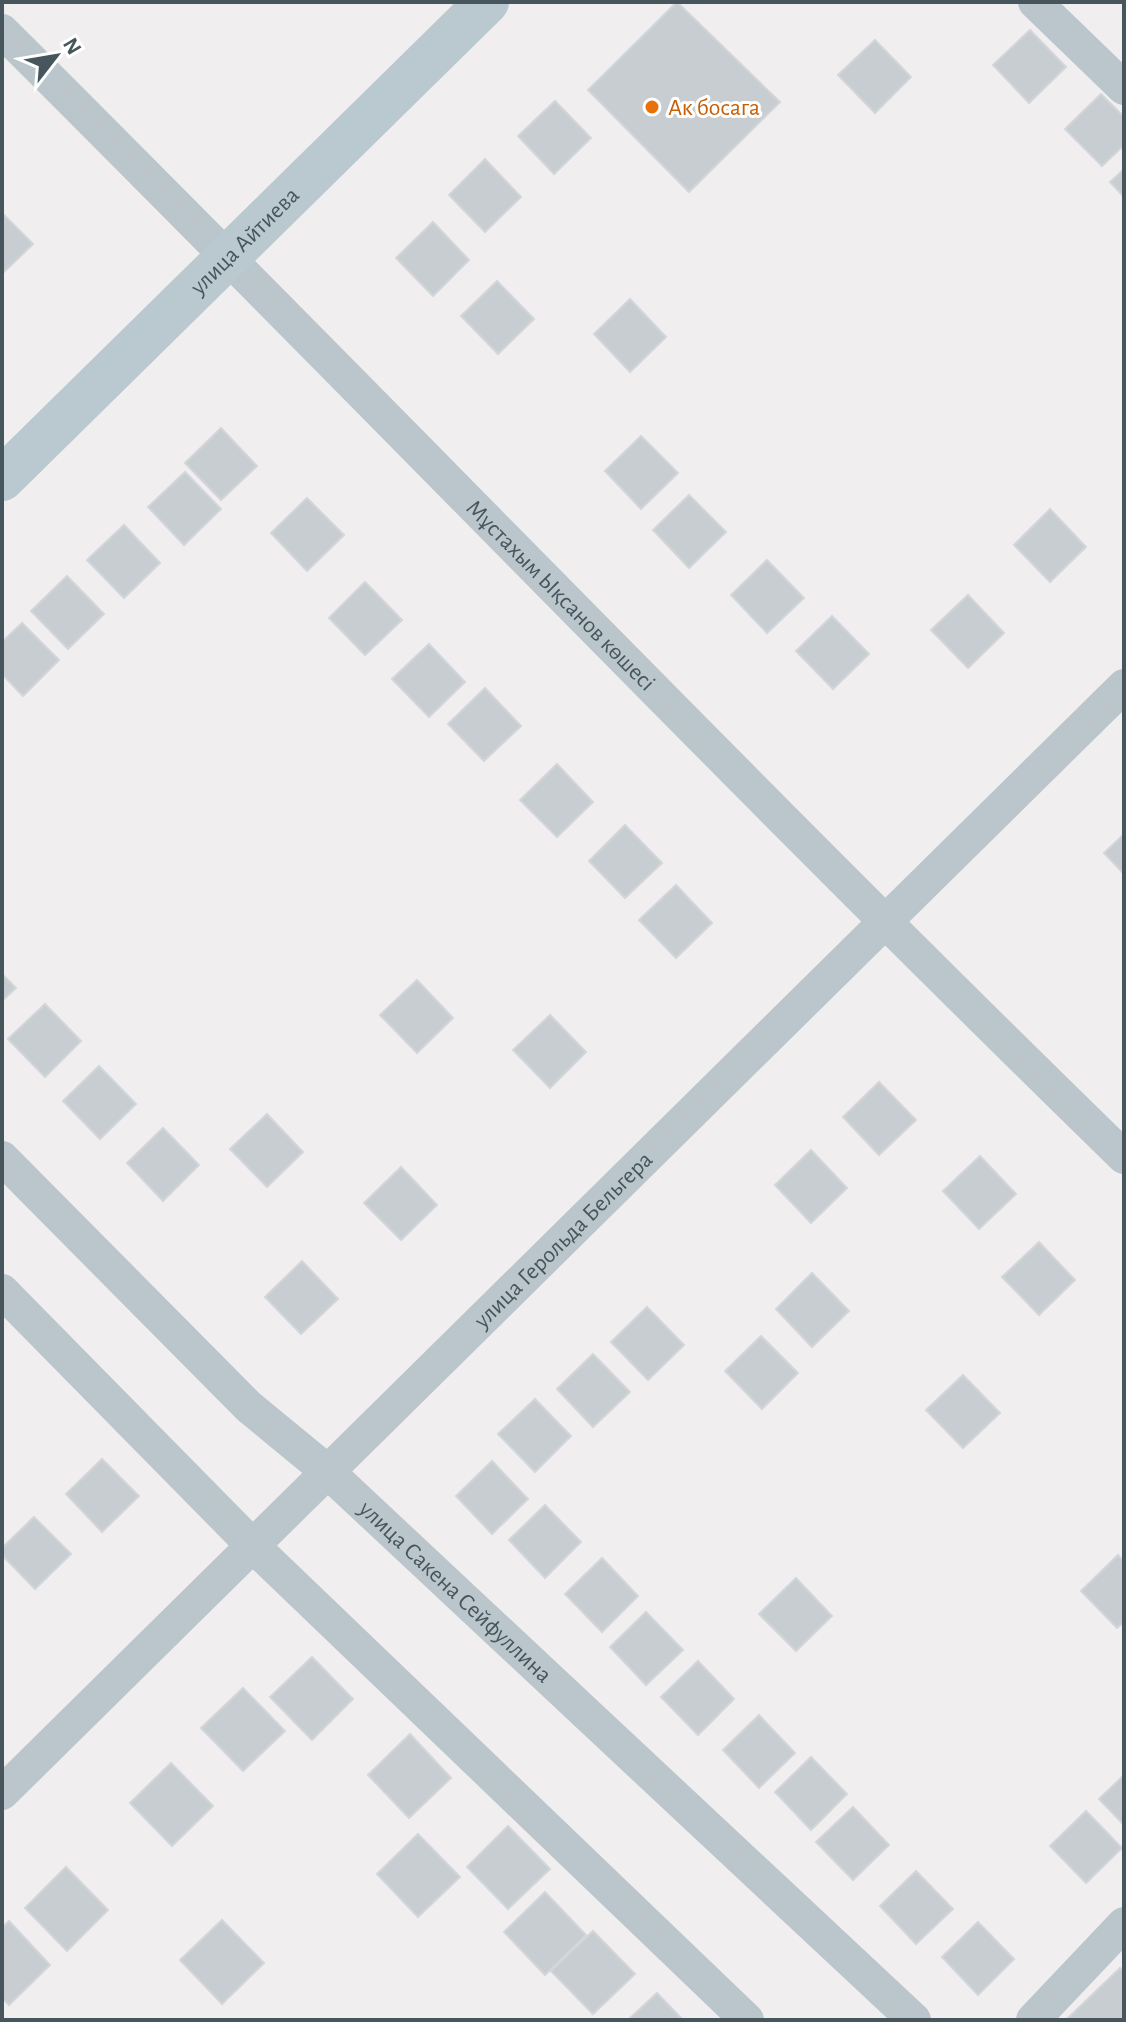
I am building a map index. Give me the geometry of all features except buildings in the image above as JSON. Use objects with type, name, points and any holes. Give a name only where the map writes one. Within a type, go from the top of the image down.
[{"type":"street","name":"улица Айтиева","points":[[2,479],[487,2]]},
{"type":"street","points":[[1035,2],[1124,88]]},
{"type":"street","name":"Мұстахым Ықсанов көшесі","points":[[2,31],[229,256],[884,923],[1124,1157]]},
{"type":"street","name":"улица Герольда Бельгера","points":[[2,1793],[1124,686]]},
{"type":"street","name":"улица Сакена Сейфуллина","points":[[2,1158],[249,1407],[328,1472],[914,2020]]},
{"type":"street","points":[[2,1291],[254,1547],[747,2020]]},
{"type":"street","points":[[1033,2020],[1124,1924]]},
{"type":"place","name":"Ак босага","points":[[652,107]]}]
